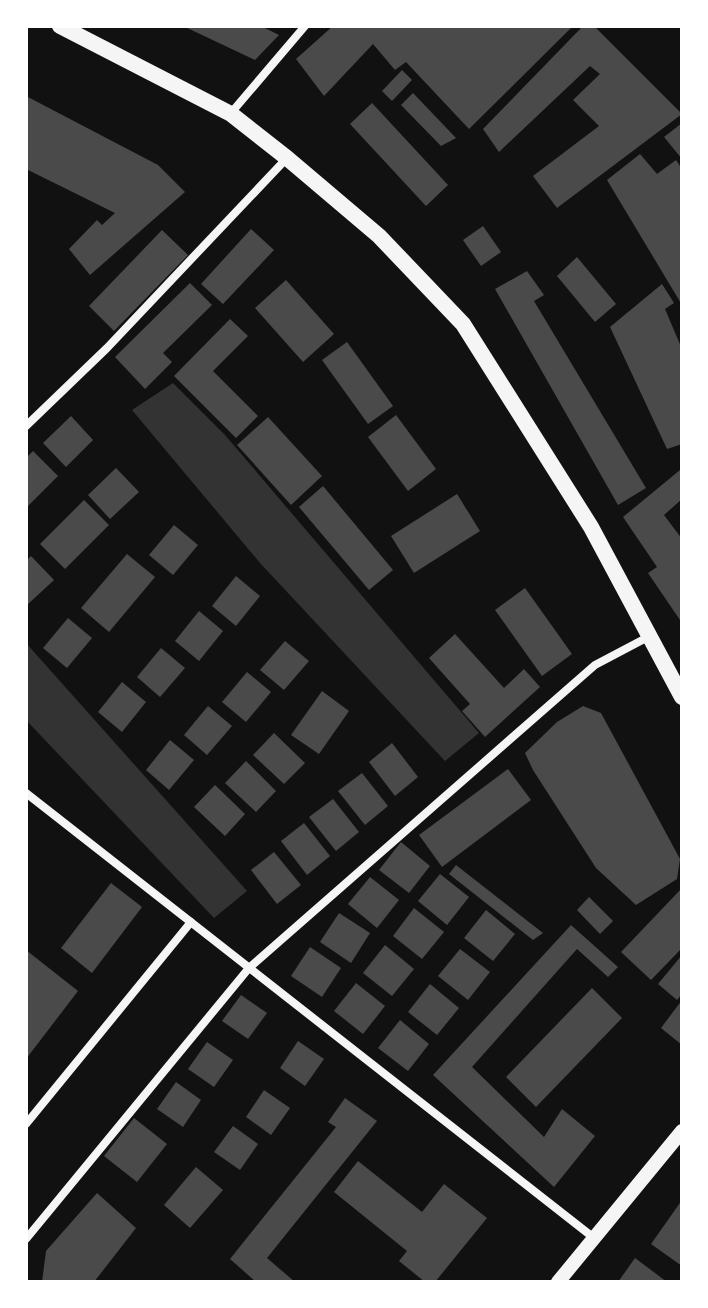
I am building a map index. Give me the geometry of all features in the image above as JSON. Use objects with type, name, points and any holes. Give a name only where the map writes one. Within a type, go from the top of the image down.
[{"type":"main road","points":[[60,26],[231,114],[379,236],[463,324],[591,527],[682,697]]},
{"type":"street","points":[[231,114],[305,26]]},
{"type":"street","points":[[26,426],[107,348],[287,158]]},
{"type":"street","points":[[26,1239],[249,968],[595,665],[650,636]]},
{"type":"street","points":[[26,793],[594,1238]]},
{"type":"street","points":[[26,1124],[191,922]]},
{"type":"street","points":[[558,1282],[682,1131]]},
{"type":"shaded area","points":[[173,383],[225,435],[479,733],[445,761],[260,563],[132,410]]},
{"type":"shaded area","points":[[26,643],[247,891],[214,918],[26,720]]},
{"type":"building","points":[[183,26],[261,26],[279,35],[255,60]]},
{"type":"building","points":[[333,26],[573,26],[469,129],[406,62],[395,70],[373,44],[324,96],[296,59]]},
{"type":"building","points":[[583,26],[594,26],[682,114],[557,208],[533,176],[599,126],[573,100],[600,74],[590,66],[499,152],[483,129]]},
{"type":"building","points":[[402,70],[412,80],[392,101],[382,91]]},
{"type":"building","points":[[413,93],[456,138],[441,146],[401,105]]},
{"type":"building","points":[[26,96],[158,165],[185,192],[90,275],[69,249],[97,220],[102,225],[115,213],[26,169]]},
{"type":"building","points":[[372,103],[448,185],[426,206],[350,124]]},
{"type":"building","points":[[682,123],[682,159],[664,137]]},
{"type":"building","points":[[640,154],[657,174],[676,160],[682,169],[682,305],[607,180]]},
{"type":"building","points":[[483,226],[501,252],[481,266],[463,240]]},
{"type":"building","points":[[251,229],[274,250],[223,304],[201,284]]},
{"type":"building","points":[[162,230],[188,255],[114,331],[89,306]]},
{"type":"building","points":[[577,257],[616,304],[595,322],[557,276]]},
{"type":"building","points":[[527,271],[544,295],[534,301],[646,488],[618,505],[495,289]]},
{"type":"building","points":[[286,280],[334,334],[303,362],[255,308]]},
{"type":"building","points":[[190,283],[212,305],[163,353],[172,362],[145,389],[115,357]]},
{"type":"building","points":[[662,284],[674,303],[665,309],[682,349],[682,444],[667,449],[610,327]]},
{"type":"building","points":[[230,319],[248,336],[213,371],[258,416],[236,438],[174,376]]},
{"type":"building","points":[[347,342],[393,406],[368,424],[322,360]]},
{"type":"building","points":[[396,415],[436,469],[408,491],[368,437]]},
{"type":"building","points":[[71,416],[93,440],[66,467],[43,443]]},
{"type":"building","points":[[268,417],[322,476],[291,505],[237,445]]},
{"type":"building","points":[[33,451],[58,476],[26,508],[26,458]]},
{"type":"building","points":[[116,468],[139,492],[110,519],[88,495]]},
{"type":"building","points":[[680,470],[682,499],[664,515],[682,539],[682,623],[648,573],[657,567],[623,517]]},
{"type":"building","points":[[323,486],[393,570],[369,590],[299,507]]},
{"type":"building","points":[[457,494],[480,531],[414,573],[391,536]]},
{"type":"building","points":[[84,500],[109,525],[65,569],[40,544]]},
{"type":"building","points":[[174,525],[198,545],[173,575],[149,555]]},
{"type":"building","points":[[127,554],[155,577],[109,632],[81,608]]},
{"type":"building","points":[[31,556],[54,580],[26,606],[26,561]]},
{"type":"building","points":[[236,576],[260,596],[236,626],[212,606]]},
{"type":"building","points":[[525,588],[572,654],[542,676],[495,610]]},
{"type":"building","points":[[199,611],[223,631],[199,661],[175,641]]},
{"type":"building","points":[[68,618],[92,638],[67,668],[43,648]]},
{"type":"building","points":[[455,634],[504,688],[524,669],[540,687],[485,737],[462,711],[470,704],[429,658]]},
{"type":"building","points":[[285,641],[309,661],[284,690],[260,670]]},
{"type":"building","points":[[161,648],[185,668],[160,697],[137,677]]},
{"type":"building","points":[[247,672],[271,692],[246,722],[222,702]]},
{"type":"building","points":[[122,682],[146,702],[122,732],[98,712]]},
{"type":"building","points":[[322,691],[349,711],[319,754],[291,735]]},
{"type":"building","points":[[208,706],[232,726],[207,755],[184,735]]},
{"type":"building","points":[[583,706],[601,713],[680,859],[677,879],[636,905],[596,868],[525,753],[557,722]]},
{"type":"building","points":[[274,733],[305,763],[284,784],[253,755]]},
{"type":"building","points":[[170,740],[194,760],[169,790],[146,770]]},
{"type":"building","points":[[392,743],[418,777],[395,796],[369,762]]},
{"type":"building","points":[[246,761],[276,791],[256,812],[225,783]]},
{"type":"building","points":[[508,769],[531,800],[442,867],[419,835]]},
{"type":"building","points":[[362,773],[388,806],[365,825],[338,791]]},
{"type":"building","points":[[215,785],[245,814],[225,836],[194,807]]},
{"type":"building","points":[[333,799],[359,832],[336,851],[309,817]]},
{"type":"building","points":[[304,823],[330,856],[307,875],[281,841]]},
{"type":"building","points":[[401,842],[430,866],[409,893],[379,870]]},
{"type":"building","points":[[274,852],[301,885],[277,904],[251,870]]},
{"type":"building","points":[[456,865],[543,933],[533,940],[449,874]]},
{"type":"building","points":[[440,874],[469,897],[447,925],[418,901]]},
{"type":"building","points":[[370,877],[399,900],[377,928],[348,904]]},
{"type":"building","points":[[111,883],[142,907],[92,973],[61,948]]},
{"type":"building","points":[[682,888],[682,948],[651,980],[621,952]]},
{"type":"building","points":[[589,897],[613,921],[600,934],[577,910]]},
{"type":"building","points":[[414,908],[444,932],[422,959],[393,936]]},
{"type":"building","points":[[486,910],[515,934],[493,961],[464,938]]},
{"type":"building","points":[[339,913],[370,933],[351,963],[320,942]]},
{"type":"building","points":[[571,925],[618,967],[608,977],[577,949],[472,1067],[544,1137],[562,1109],[595,1136],[554,1187],[433,1075]]},
{"type":"building","points":[[385,945],[414,969],[392,996],[363,973]]},
{"type":"building","points":[[310,947],[341,968],[322,997],[291,976]]},
{"type":"building","points":[[460,949],[490,972],[468,1000],[438,976]]},
{"type":"building","points":[[26,950],[78,991],[26,1059],[27,995]]},
{"type":"building","points":[[682,955],[682,994],[677,1000],[658,984]]},
{"type":"building","points":[[356,983],[385,1006],[363,1034],[334,1011]]},
{"type":"building","points":[[430,984],[459,1008],[437,1035],[408,1012]]},
{"type":"building","points":[[592,988],[622,1018],[536,1107],[506,1077]]},
{"type":"building","points":[[241,995],[267,1013],[248,1039],[222,1021]]},
{"type":"building","points":[[682,1000],[682,1045],[661,1028]]},
{"type":"building","points":[[400,1020],[429,1044],[408,1071],[378,1048]]},
{"type":"building","points":[[298,1041],[324,1059],[305,1086],[280,1068]]},
{"type":"building","points":[[207,1042],[233,1060],[214,1087],[188,1069]]},
{"type":"building","points":[[176,1082],[201,1100],[183,1127],[157,1109]]},
{"type":"building","points":[[264,1090],[290,1108],[271,1135],[246,1117]]},
{"type":"building","points":[[345,1098],[377,1121],[267,1258],[295,1282],[256,1282],[230,1259],[336,1127],[328,1122]]},
{"type":"building","points":[[134,1118],[167,1144],[137,1182],[104,1156]]},
{"type":"building","points":[[233,1126],[258,1144],[240,1170],[214,1152]]},
{"type":"building","points":[[358,1161],[422,1212],[444,1184],[487,1218],[435,1282],[425,1282],[399,1261],[407,1251],[334,1192]]},
{"type":"building","points":[[196,1167],[223,1190],[190,1228],[164,1205]]},
{"type":"building","points":[[97,1193],[136,1228],[94,1282],[42,1282],[46,1251]]},
{"type":"building","points":[[682,1200],[682,1266],[651,1244]]},
{"type":"building","points":[[635,1258],[667,1282],[618,1282]]}]
